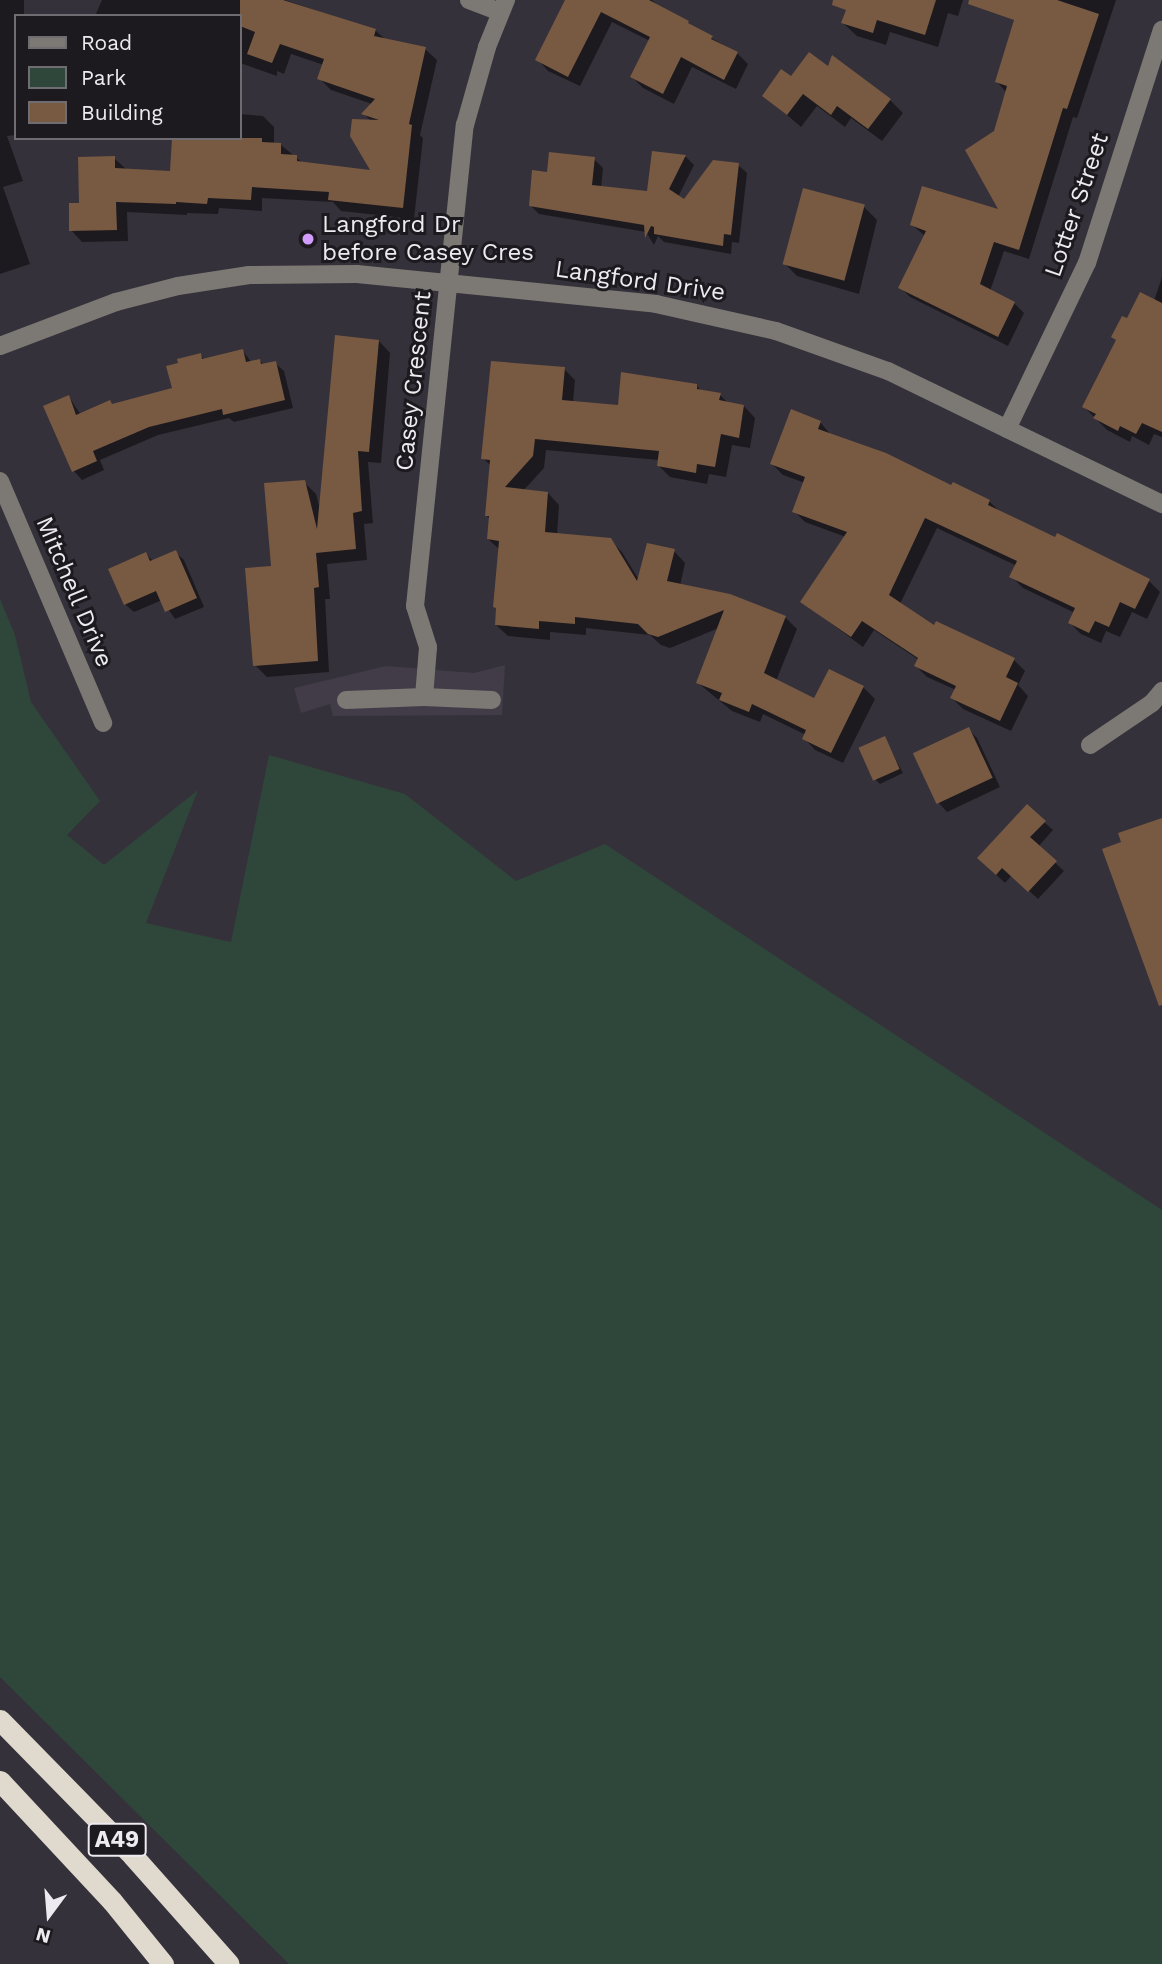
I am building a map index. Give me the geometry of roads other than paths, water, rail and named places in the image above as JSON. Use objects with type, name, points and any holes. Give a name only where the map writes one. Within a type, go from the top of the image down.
[{"type":"highway","name":"A49","points":[[0,1720],[133,1856],[229,1964]]},
{"type":"highway","name":"A49","points":[[0,1781],[112,1901],[163,1964]]},
{"type":"street","points":[[469,0],[503,6]]},
{"type":"street","name":"Casey Crescent","points":[[424,697],[428,648],[415,606],[465,125],[503,6]]},
{"type":"street","name":"Lotter Street","points":[[1007,429],[1087,263],[1162,30]]},
{"type":"street","name":"Langford Drive","points":[[0,346],[116,302],[178,286],[249,275],[305,272],[449,282],[656,304],[738,320],[814,343],[888,371],[1162,504]]},
{"type":"street","name":"Mitchell Drive","points":[[0,481],[103,723]]},
{"type":"street","points":[[1090,745],[1152,703],[1162,691]]},
{"type":"street","points":[[346,700],[424,697],[492,700]]},
{"type":"place","name":"Langford Dr before Casey Cres","points":[[308,239]]}]
